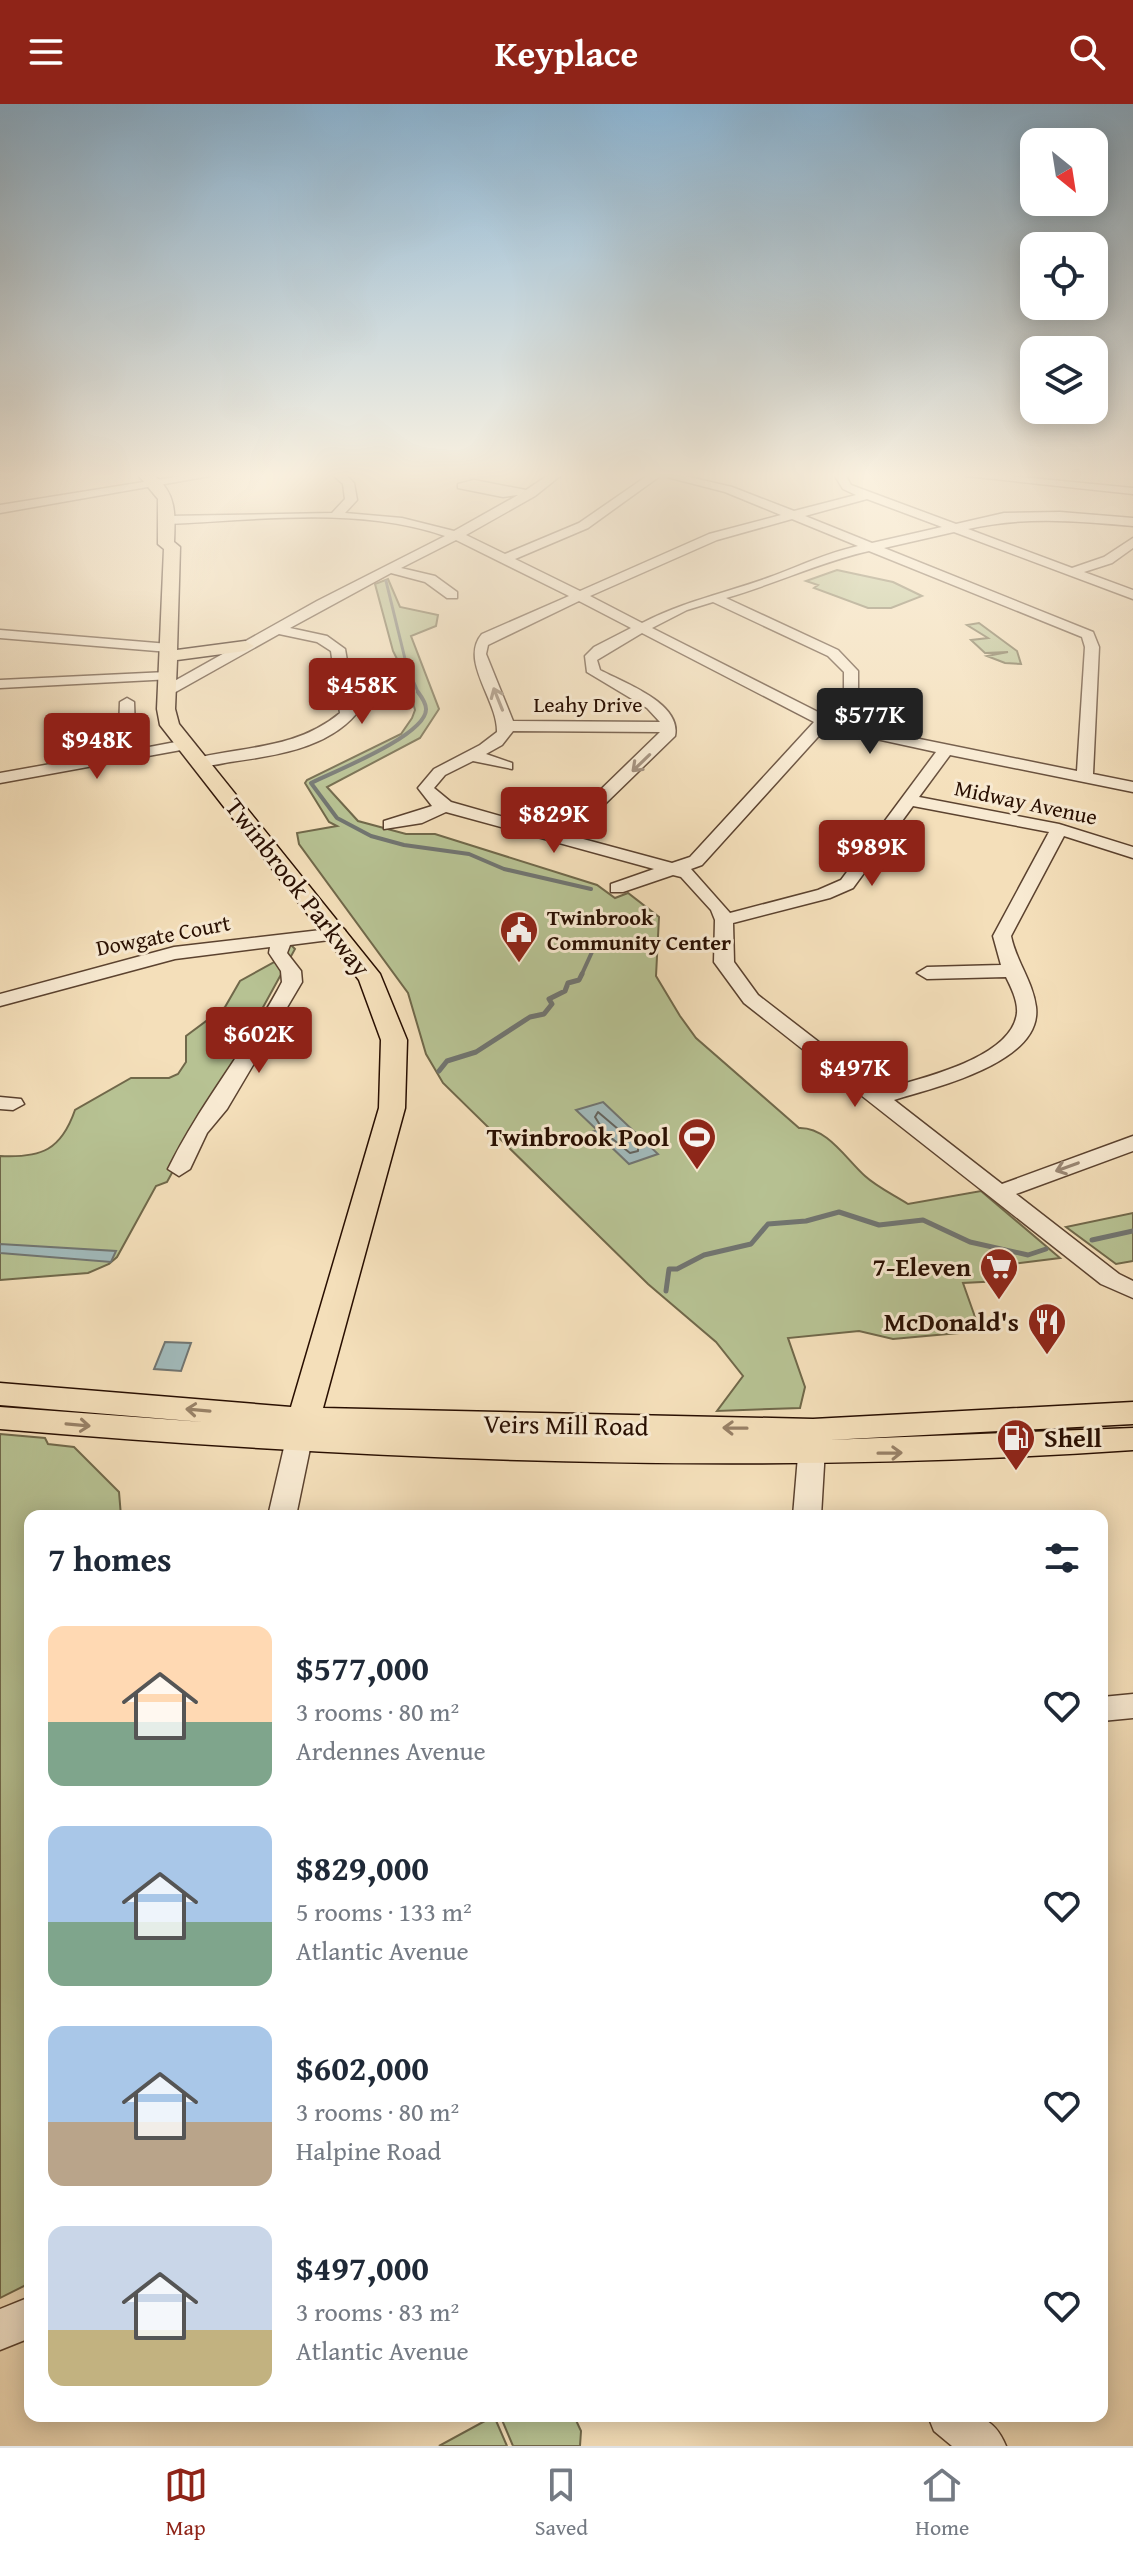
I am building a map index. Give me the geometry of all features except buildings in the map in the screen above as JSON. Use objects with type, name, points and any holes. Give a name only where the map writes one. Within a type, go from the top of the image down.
[{"type":"main road","name":"Twinbrook Parkway","points":[[171,585],[166,709],[170,725],[371,979],[394,1040],[392,1108],[301,1429]]},
{"type":"main road","points":[[168,666],[238,649]]},
{"type":"main road","name":"Veirs Mill Road","points":[[0,1394],[301,1429]]},
{"type":"main road","name":"Veirs Mill Road","points":[[0,1418],[301,1429],[696,1455],[1133,1413]]},
{"type":"main road","name":"Veirs Mill Road","points":[[812,1442],[950,1451],[1133,1439]]},
{"type":"street","points":[[0,684],[168,666],[238,649],[358,585]]},
{"type":"street","points":[[439,585],[452,595]]},
{"type":"street","points":[[558,585],[823,721],[863,734],[1085,775],[1133,787]]},
{"type":"street","points":[[603,585],[500,630],[481,644],[479,654],[506,726],[499,741],[475,756],[438,772],[428,782],[428,794],[445,806],[687,873],[701,885],[724,920],[724,962],[738,986],[1110,1279],[1133,1290]]},
{"type":"street","points":[[562,836],[662,743],[669,727],[659,711],[601,678],[590,664],[599,650],[712,597],[755,585]]},
{"type":"street","points":[[966,585],[1088,635],[1092,647],[1085,775]]},
{"type":"street","points":[[1107,585],[1133,595]]},
{"type":"street","points":[[617,888],[696,861],[851,691],[853,681],[843,660],[819,645],[712,597]]},
{"type":"street","points":[[0,778],[139,754],[192,754],[304,742],[336,727],[348,714],[338,649],[322,639],[276,629]]},
{"type":"street","points":[[0,634],[168,666]]},
{"type":"street","points":[[127,702],[127,730],[139,754]]},
{"type":"street","name":"Leahy Drive","points":[[506,726],[669,727]]},
{"type":"street","points":[[724,920],[824,894],[847,884],[946,750]]},
{"type":"street","points":[[475,756],[506,766]]},
{"type":"street","name":"Midway Avenue","points":[[908,800],[1059,829],[1133,853]]},
{"type":"street","points":[[390,825],[445,806]]},
{"type":"street","points":[[877,1098],[987,1060],[1014,1042],[1024,1028],[1026,1000],[1010,971],[1002,936],[1059,829]]},
{"type":"street","name":"Dowgate Court","points":[[0,1000],[174,953],[338,934]]},
{"type":"street","points":[[179,1169],[197,1131],[216,1109],[245,1055],[271,1022],[292,982],[291,971],[278,953],[282,939]]},
{"type":"street","points":[[927,973],[1010,971]]},
{"type":"street","points":[[1001,1192],[1133,1143]]},
{"type":"street","points":[[1110,1279],[1120,1299],[1133,1309]]},
{"type":"street","name":"Twinbrook Parkway","points":[[283,1510],[301,1429]]},
{"type":"street","points":[[807,1510],[812,1442]]},
{"type":"street","points":[[1108,1708],[1133,1706]]},
{"type":"street","points":[[956,2422],[985,2446]]},
{"type":"green space","points":[[375,585],[391,585],[400,607],[438,615],[436,626],[411,636],[439,709],[420,738],[327,787],[358,821],[406,834],[435,834],[597,885],[615,898],[628,893],[659,917],[656,976],[696,1038],[799,1128],[809,1129],[827,1138],[870,1180],[908,1204],[981,1191],[1060,1258],[1003,1265],[1001,1281],[963,1283],[980,1331],[893,1339],[859,1331],[788,1338],[805,1387],[800,1408],[717,1411],[743,1376],[716,1342],[648,1284],[443,1083],[426,1054],[408,993],[299,844],[297,833],[337,826],[329,822],[305,783],[307,780],[401,734],[412,718],[415,710],[406,677],[393,651]]},
{"type":"green space","points":[[818,585],[900,585],[922,596],[891,608],[868,608],[814,588]]},
{"type":"green space","points":[[979,623],[1017,651],[1021,664],[1005,663],[987,656],[1008,652],[985,653],[971,640],[988,638],[967,625]]},
{"type":"green space","points":[[287,941],[295,949],[167,1182],[156,1186],[117,1257],[88,1273],[0,1280],[0,1156],[27,1155],[48,1149],[63,1134],[75,1110],[131,1078],[169,1078],[178,1074],[186,1062],[186,1036],[225,1007],[240,981],[285,956]]},
{"type":"green space","points":[[1133,1213],[1133,1261],[1116,1264],[1066,1227]]},
{"type":"green space","points":[[0,1434],[45,1438],[48,1444],[74,1447],[119,1492],[120,1510],[24,1510],[24,2286],[0,2298]]},
{"type":"green space","points":[[483,2422],[497,2422],[507,2446],[439,2446]]},
{"type":"green space","points":[[503,2422],[577,2422],[581,2431],[580,2446],[513,2446]]},
{"type":"water","points":[[603,1102],[658,1154],[629,1164],[606,1142],[593,1146],[582,1136],[597,1130],[576,1110]]},
{"type":"water","points":[[0,1244],[116,1251],[111,1262],[0,1253]]},
{"type":"water","points":[[165,1342],[191,1343],[181,1371],[154,1369]]},
{"type":"waterway","points":[[387,585],[407,667],[418,693]]},
{"type":"waterway","points":[[418,693],[426,709],[412,730],[377,752],[311,783],[337,818],[371,836],[404,845],[469,854],[504,869],[591,889]]},
{"type":"waterway","points":[[581,976],[597,941]]},
{"type":"waterway","points":[[439,1071],[447,1061],[476,1052],[530,1017],[544,1014],[552,1004],[549,999],[565,991],[568,983],[579,980],[581,976]]},
{"type":"waterway","points":[[666,1291],[669,1269],[677,1269],[704,1255],[751,1244],[768,1224],[806,1221],[839,1212],[879,1225],[923,1220],[970,1242],[1028,1255],[1046,1249]]},
{"type":"waterway","points":[[1092,1240],[1133,1231]]},
{"type":"place","name":"Twinbrook Community Center","points":[[519,964]]},
{"type":"place","name":"Twinbrook Pool","points":[[697,1171]]},
{"type":"place","name":"7-Eleven","points":[[999,1301]]},
{"type":"place","name":"McDonald's","points":[[1047,1356]]},
{"type":"place","name":"Shell","points":[[1016,1472]]}]
